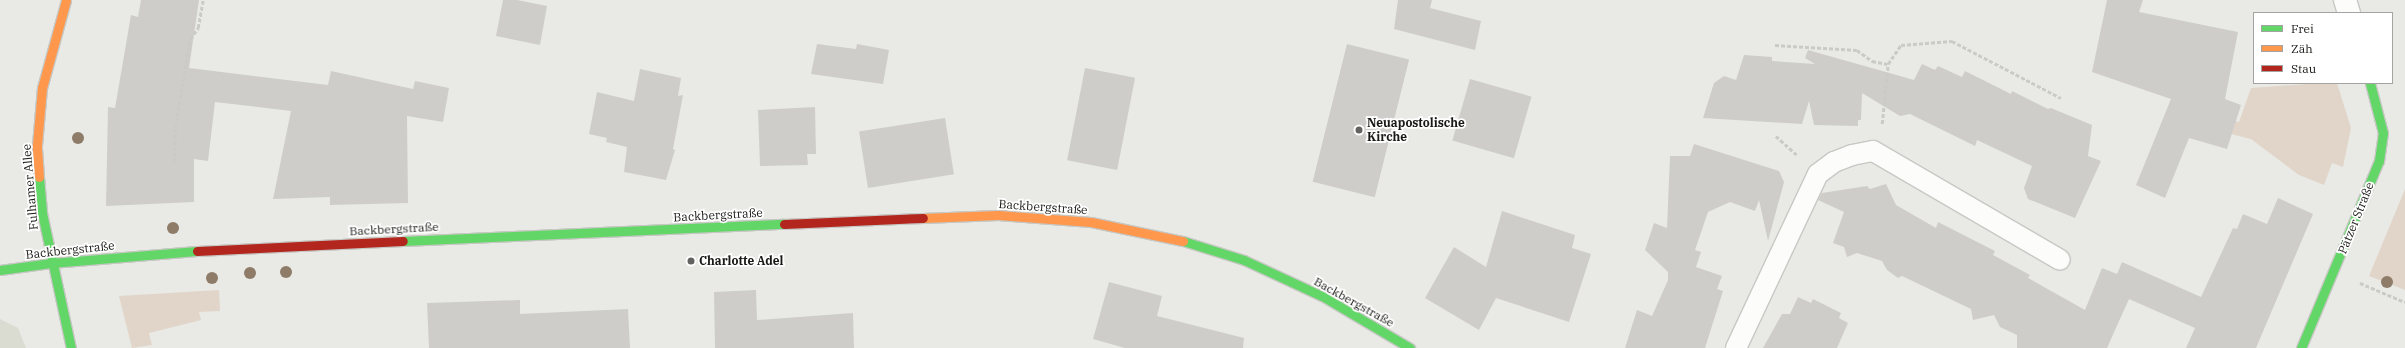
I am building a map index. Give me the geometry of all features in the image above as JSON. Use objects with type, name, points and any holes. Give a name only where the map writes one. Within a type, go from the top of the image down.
[{"type":"street","name":"Fulhamer Allee","points":[[66,0],[42,88],[37,145],[42,213],[51,263],[71,348]]},
{"type":"street","points":[[2345,0],[2349,12]]},
{"type":"street","name":"Pätzer Straße","points":[[2301,348],[2379,162],[2383,133],[2370,84]]},
{"type":"street","name":"Backbergstraße","points":[[0,270],[51,263],[222,249],[998,215],[1091,222],[1171,238],[1244,260],[1322,296],[1410,348]]},
{"type":"lane","points":[[1736,348],[1818,174],[1834,162],[1873,151],[2060,260]]},
{"type":"path","points":[[174,163],[175,128],[190,39],[198,28],[203,0]]},
{"type":"path","points":[[1873,151],[1884,119],[1888,64],[1901,45],[1952,41],[2061,98]]},
{"type":"path","points":[[1775,45],[1856,50],[1872,61],[1888,64]]},
{"type":"path","points":[[2334,271],[2405,302]]},
{"type":"shaded area","points":[[2307,84],[2337,84],[2351,128],[2343,167],[2332,163],[2324,185],[2299,175],[2251,139],[2231,134],[2235,121],[2239,122],[2251,88]]},
{"type":"shaded area","points":[[2405,189],[2405,290],[2369,276]]},
{"type":"shaded area","points":[[219,290],[220,311],[199,312],[201,320],[149,333],[152,345],[132,348],[119,296]]},
{"type":"shaded area","points":[[0,319],[18,328],[26,348],[0,348]]},
{"type":"building","points":[[141,0],[199,0],[189,68],[328,85],[331,71],[413,89],[415,81],[449,88],[443,122],[407,116],[408,203],[330,205],[330,197],[273,199],[291,111],[215,102],[208,161],[194,159],[194,202],[106,206],[108,107],[115,108],[131,15],[138,17]]},
{"type":"building","points":[[503,0],[517,0],[547,6],[540,45],[496,36]]},
{"type":"building","points":[[1398,0],[1432,0],[1430,8],[1481,21],[1475,50],[1394,29]]},
{"type":"building","points":[[2107,0],[2143,0],[2139,12],[2238,32],[2225,99],[2241,105],[2227,149],[2189,138],[2165,198],[2136,185],[2171,99],[2092,72]]},
{"type":"building","points":[[817,44],[856,49],[857,44],[889,50],[883,84],[811,74]]},
{"type":"building","name":"Neuapostolische Kirche","points":[[1347,44],[1409,59],[1375,197],[1313,182]]},
{"type":"building","points":[[1808,50],[1914,80],[1922,64],[1935,70],[1938,66],[1962,77],[1965,71],[2011,94],[2012,91],[2048,109],[2051,108],[2092,125],[2088,156],[2101,161],[2075,218],[2028,199],[2024,188],[2032,166],[1977,140],[1975,146],[1910,114],[1900,116],[1862,93],[1861,120],[1858,120],[1858,126],[1814,125],[1809,101],[1802,124],[1703,118],[1714,83],[1724,76],[1736,80],[1744,55],[1772,57],[1772,61],[1815,64],[1805,58]]},
{"type":"building","points":[[1085,68],[1135,78],[1117,170],[1067,160]]},
{"type":"building","points":[[640,69],[681,78],[678,96],[683,95],[673,149],[675,150],[666,180],[624,172],[627,147],[606,142],[607,138],[589,134],[597,92],[634,101]]},
{"type":"building","points":[[1470,79],[1532,97],[1514,158],[1452,141]]},
{"type":"building","points":[[815,107],[816,154],[807,154],[808,165],[760,166],[758,110]]},
{"type":"building","points":[[945,118],[954,174],[868,188],[859,132]]},
{"type":"building","points":[[1694,144],[1779,171],[1784,182],[1768,241],[1759,200],[1755,211],[1730,202],[1708,212],[1695,250],[1701,252],[1696,267],[1722,276],[1717,289],[1723,291],[1705,348],[1625,348],[1637,310],[1652,316],[1668,280],[1668,272],[1645,250],[1654,223],[1667,228],[1670,156],[1690,156]]},
{"type":"building","points":[[1886,184],[1896,205],[1936,228],[1938,222],[1995,251],[1993,255],[2030,275],[2028,278],[2085,310],[2102,268],[2117,274],[2122,262],[2201,297],[2233,228],[2237,229],[2243,214],[2267,224],[2278,198],[2313,214],[2256,348],[2186,348],[2195,328],[2129,299],[2107,348],[2017,348],[2017,335],[2000,327],[1994,315],[1973,320],[1971,309],[1902,276],[1898,278],[1887,270],[1882,261],[1857,253],[1847,257],[1844,247],[1833,243],[1844,212],[1818,200],[1822,193],[1867,186],[1870,189]]},
{"type":"building","points":[[1502,211],[1575,235],[1572,248],[1591,254],[1569,322],[1496,298],[1479,330],[1425,298],[1454,247],[1486,267]]},
{"type":"building","points":[[1109,282],[1162,296],[1157,316],[1244,338],[1243,348],[1125,348],[1093,339]]},
{"type":"building","points":[[756,290],[757,320],[853,313],[854,348],[715,348],[714,292]]},
{"type":"building","points":[[1798,297],[1811,303],[1813,299],[1841,313],[1839,318],[1848,323],[1837,348],[1763,348],[1782,314],[1790,314]]},
{"type":"building","points":[[520,300],[520,314],[628,309],[630,348],[429,348],[427,303]]},
{"type":"traffic: fast","points":[[2301,348],[2379,161],[2383,133],[2370,84]]},
{"type":"traffic: fast","points":[[39,177],[42,213],[71,348]]},
{"type":"traffic: fast","points":[[403,241],[784,224]]},
{"type":"traffic: fast","points":[[1183,241],[1244,260],[1322,296],[1410,348]]},
{"type":"traffic: fast","points":[[0,270],[51,263],[197,251]]},
{"type":"traffic: slow","points":[[39,177],[37,145],[42,88],[66,0]]},
{"type":"traffic: slow","points":[[923,218],[998,215],[1091,222],[1183,241]]},
{"type":"traffic: jam","points":[[784,224],[923,218]]},
{"type":"traffic: jam","points":[[197,251],[403,241]]},
{"type":"place","name":"Neuapostolische Kirche","points":[[1359,130]]},
{"type":"place","name":"Charlotte Adel","points":[[691,261]]}]
